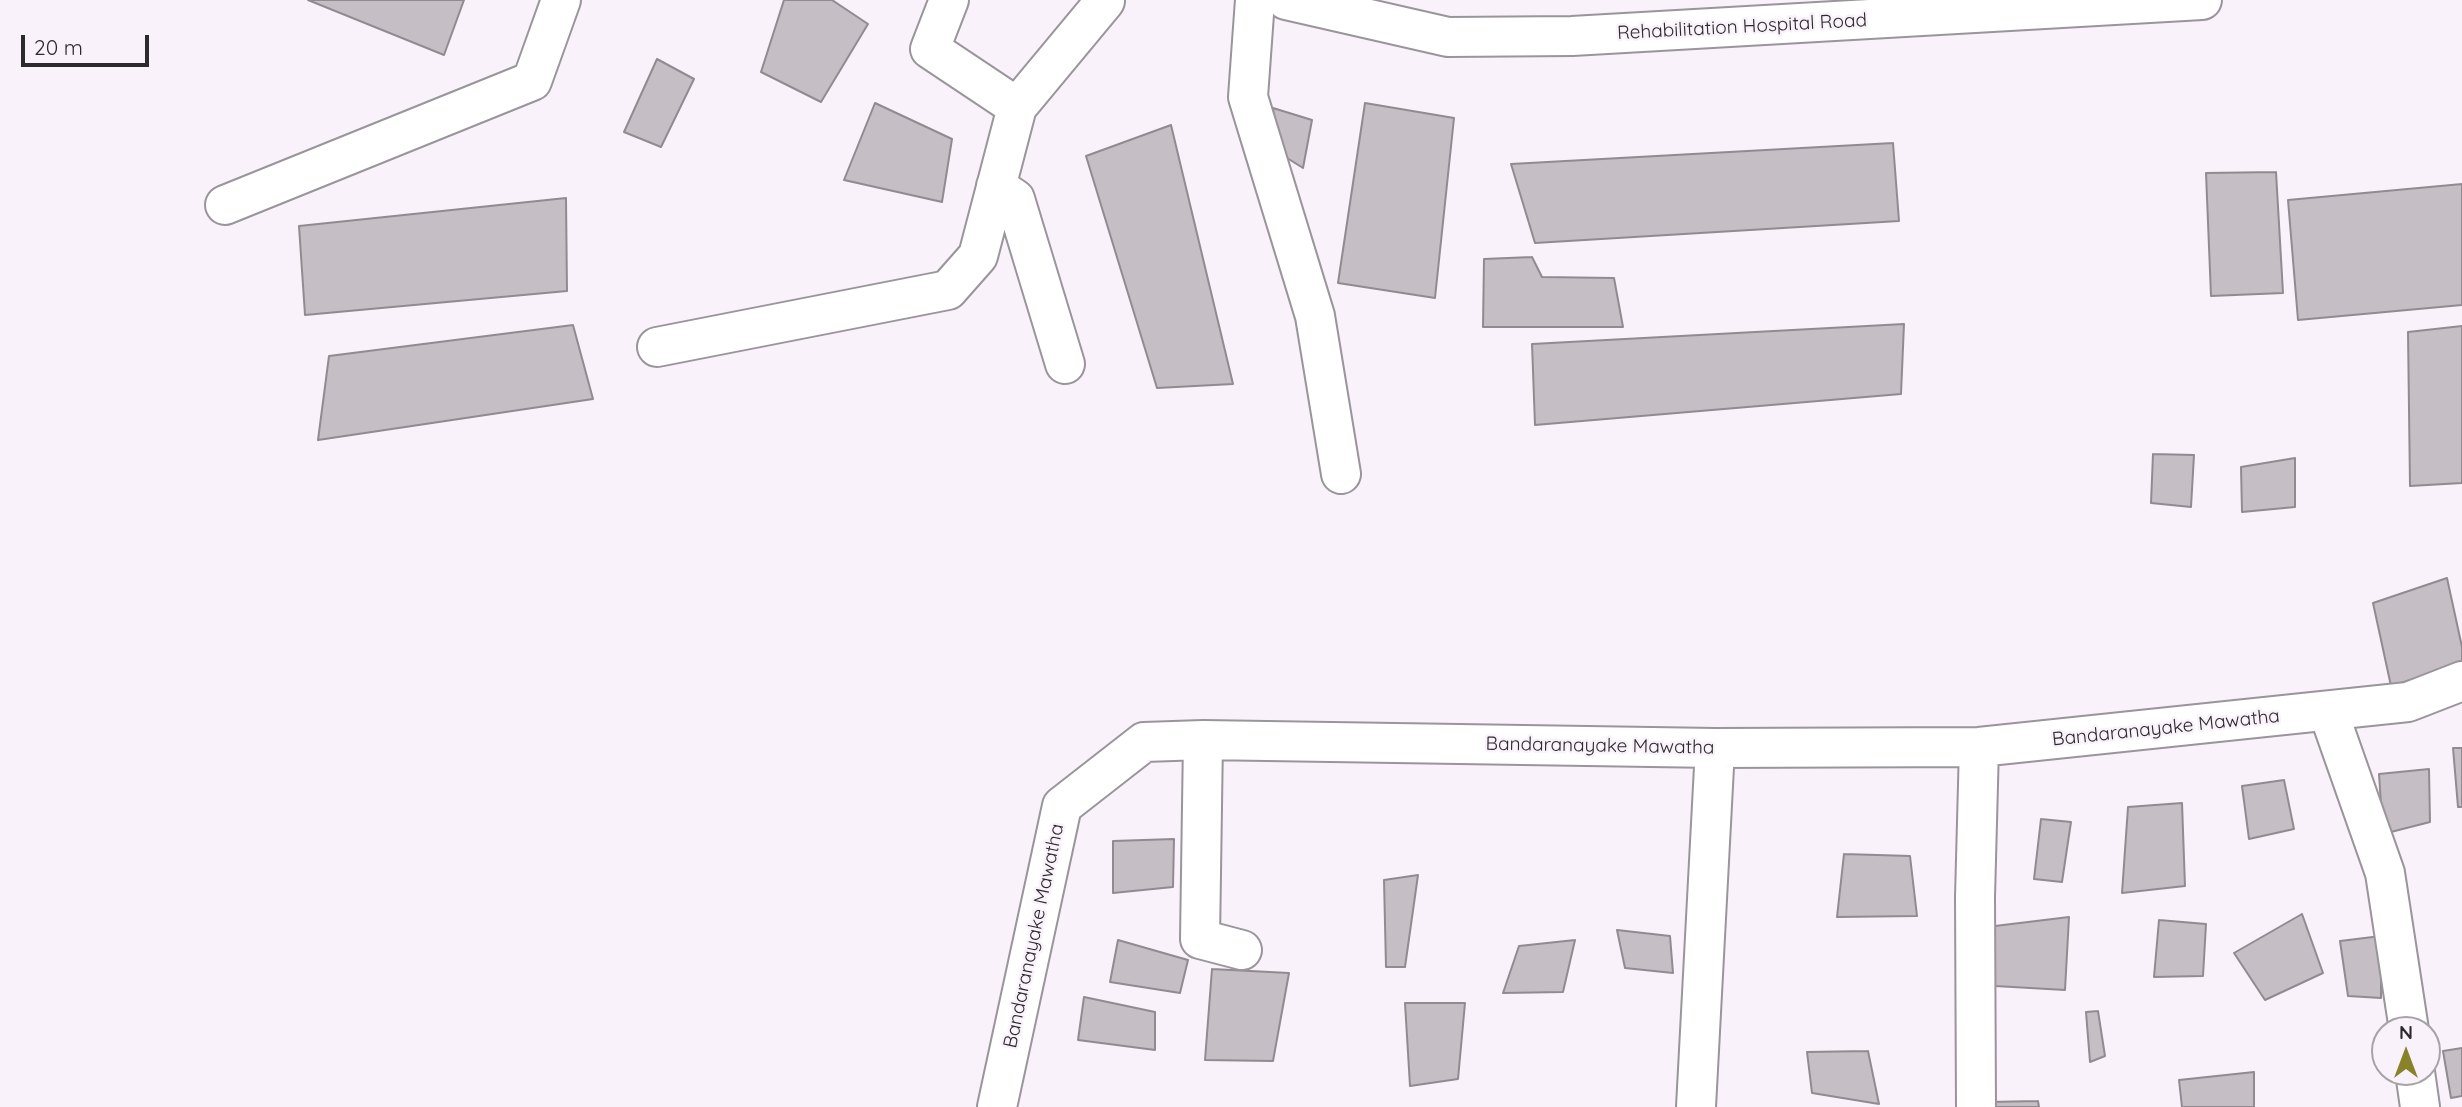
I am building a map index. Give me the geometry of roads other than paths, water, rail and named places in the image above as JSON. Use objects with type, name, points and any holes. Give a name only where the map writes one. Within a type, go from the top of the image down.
[{"type":"street","points":[[225,205],[533,81],[561,0]]},
{"type":"street","points":[[948,0],[930,49],[1017,107]]},
{"type":"street","points":[[657,347],[948,290],[978,256],[1017,107],[1105,0]]},
{"type":"street","points":[[1255,0],[1248,97],[1315,316],[1341,474]]},
{"type":"street","name":"Rehabilitation Hospital Road","points":[[1286,0],[1448,37],[1572,36],[2202,0]]},
{"type":"street","points":[[996,186],[1015,199],[1065,364]]},
{"type":"street","name":"Bandaranayake Mawatha","points":[[997,1107],[1062,806],[1144,742],[1203,740],[1715,748],[1979,747],[2408,702],[2462,681]]},
{"type":"street","points":[[2329,711],[2385,873],[2407,1016]]},
{"type":"street","points":[[1203,740],[1200,939],[1242,950]]},
{"type":"street","points":[[1976,1107],[1975,897],[1979,747]]},
{"type":"street","points":[[1696,1107],[1715,748]]},
{"type":"street","points":[[2417,1086],[2420,1107]]}]
